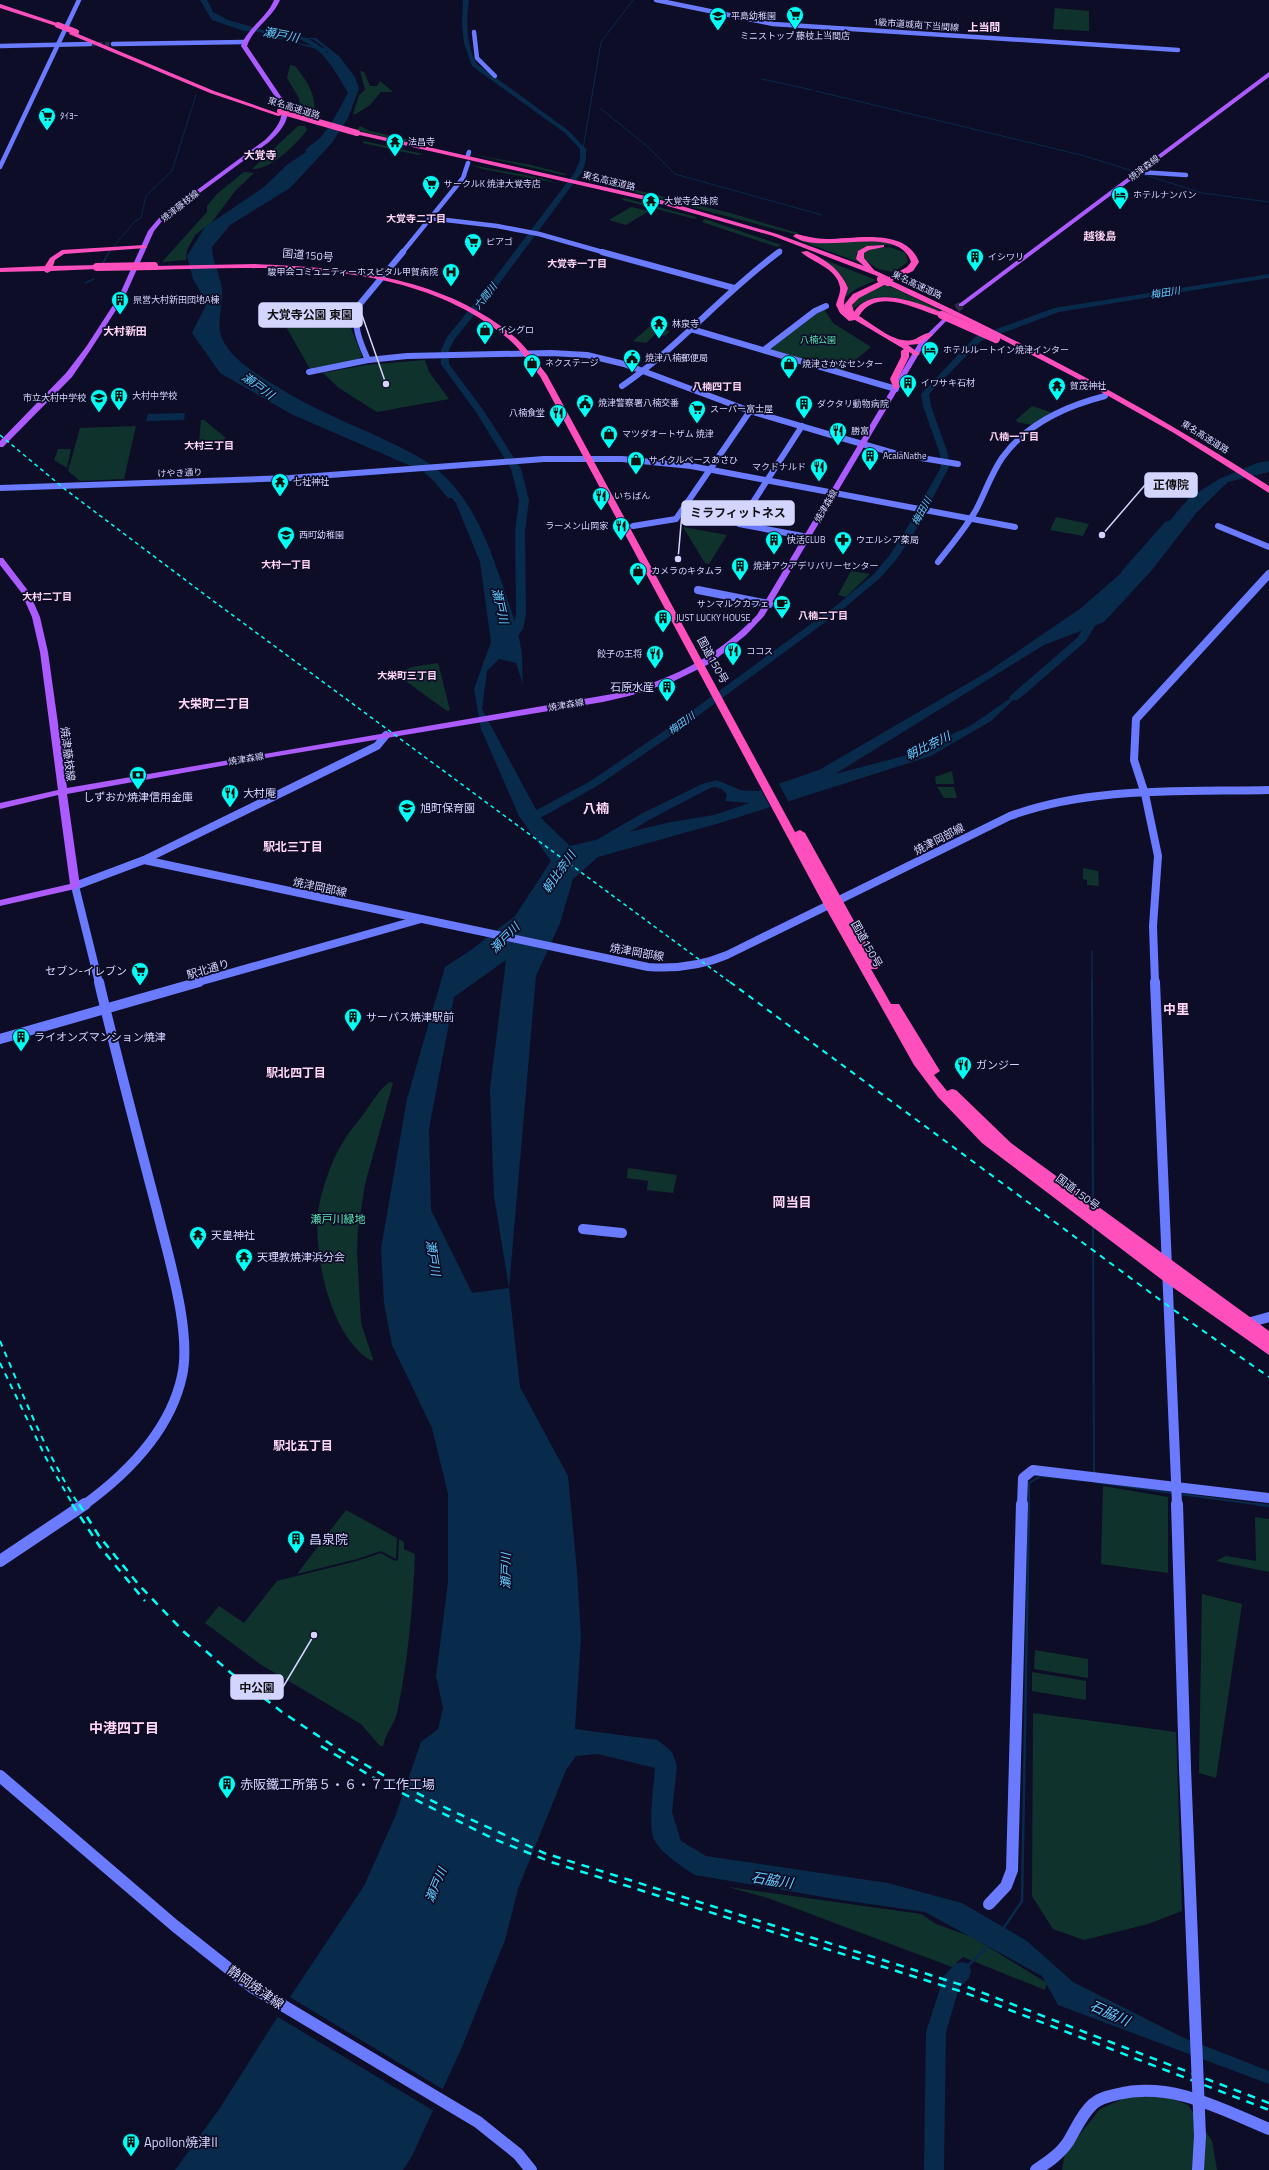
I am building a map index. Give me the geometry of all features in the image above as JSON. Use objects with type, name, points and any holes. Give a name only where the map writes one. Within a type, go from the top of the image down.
[{"type":"highway","name":"東名高速道路","points":[[0,8],[73,32],[187,80],[266,110],[356,134],[564,179],[694,210],[782,238],[997,326],[1011,337],[1227,459]]},
{"type":"highway","name":"東名高速道路","points":[[577,182],[688,212],[782,242],[887,280],[989,329],[1011,337],[1103,382],[1227,459],[1268,487]]},
{"type":"highway","points":[[694,210],[804,238],[827,241],[882,241],[897,244],[909,250],[915,257],[915,262],[910,269],[852,300],[848,305],[852,317]]},
{"type":"highway","points":[[782,242],[816,258],[839,277],[844,288],[839,303],[840,308],[905,351],[916,354]]},
{"type":"highway","points":[[887,280],[862,262],[859,255],[862,250],[879,246],[898,248],[909,254],[911,262],[899,274],[850,297],[845,308],[852,317],[916,354]]},
{"type":"highway","points":[[48,270],[54,256],[68,251],[144,247]]},
{"type":"highway","name":"国道150号","points":[[0,272],[273,264],[328,268],[381,278],[434,294],[466,306],[481,313],[533,354],[543,375],[591,458],[721,695],[918,1062],[960,1115],[992,1144],[1166,1275],[1242,1324],[1269,1338]]},
{"type":"highway","points":[[852,317],[864,304],[879,300],[906,303],[945,315],[1101,387]]},
{"type":"highway","points":[[898,344],[916,342],[923,336],[929,335]]},
{"type":"highway","points":[[896,388],[894,379],[905,357],[905,351]]},
{"type":"highway","name":"国道150号","points":[[591,458],[633,526],[704,664]]},
{"type":"highway","name":"国道150号","points":[[833,903],[912,1036],[935,1072],[953,1094],[1007,1146],[1166,1262],[1242,1324],[1269,1349]]},
{"type":"main road","points":[[245,42],[249,35],[269,16],[277,0]]},
{"type":"main road","name":"焼津藤枝線","points":[[0,445],[73,370],[122,296],[151,231],[161,219],[267,141],[280,127],[283,120],[284,106],[248,53],[244,46],[245,42]]},
{"type":"main road","name":"焼津森線","points":[[961,305],[1269,74]]},
{"type":"main road","name":"焼津森線","points":[[0,806],[61,793],[386,735],[538,710],[642,690],[673,680],[704,664],[742,636],[769,604],[916,354],[945,315]]},
{"type":"main road","name":"焼津藤枝線","points":[[0,560],[25,592],[36,617],[44,652],[61,793],[75,886]]},
{"type":"main road","points":[[0,903],[75,886]]},
{"type":"street","points":[[0,167],[79,0]]},
{"type":"street","name":"1級市道城南下当間線","points":[[656,0],[766,23],[1178,50]]},
{"type":"street","points":[[474,32],[476,58],[483,67],[495,76]]},
{"type":"street","points":[[113,44],[245,42]]},
{"type":"street","points":[[0,46],[90,44]]},
{"type":"street","points":[[368,360],[355,325],[355,315],[363,300],[463,178],[468,163]]},
{"type":"street","points":[[1137,173],[1186,175]]},
{"type":"street","points":[[429,218],[525,231],[734,288]]},
{"type":"street","points":[[622,386],[646,371],[764,261],[780,251]]},
{"type":"street","points":[[764,350],[815,311],[826,306]]},
{"type":"street","points":[[691,329],[896,388]]},
{"type":"street","points":[[309,372],[368,360],[436,355],[564,353],[595,356],[646,371],[750,410],[862,444],[897,454],[955,463]]},
{"type":"street","points":[[938,562],[971,519],[999,463],[1010,447],[1038,425],[1080,404],[1105,396]]},
{"type":"street","points":[[633,526],[676,519],[750,410]]},
{"type":"street","points":[[802,426],[739,524],[808,537]]},
{"type":"street","name":"けやき通り","points":[[0,488],[290,478],[526,460],[591,458],[648,460],[766,480],[1015,527]]},
{"type":"street","points":[[1218,526],[1239,533],[1269,547]]},
{"type":"street","points":[[1198,2170],[1200,2136],[1185,1768],[1179,1560],[1166,1275],[1153,926],[1158,856],[1145,794],[1134,760],[1136,719],[1269,574]]},
{"type":"street","points":[[698,590],[769,604]]},
{"type":"street","points":[[0,1561],[88,1502],[133,1464],[148,1445],[169,1412],[183,1368],[184,1335],[167,1250],[105,1010],[75,886],[144,860],[378,746],[386,735]]},
{"type":"street","name":"焼津岡部線","points":[[144,860],[596,956],[660,968],[677,968],[699,965],[727,955],[1018,812],[1090,796],[1269,790]]},
{"type":"street","name":"駅北通り","points":[[0,1039],[426,919]]},
{"type":"street","points":[[583,1229],[622,1233]]},
{"type":"street","points":[[1242,1324],[1269,1317]]},
{"type":"street","points":[[989,1904],[1006,1886],[1012,1870],[1023,1478],[1034,1470],[1042,1470],[1269,1498]]},
{"type":"street","name":"静岡焼津線","points":[[0,1776],[175,1926],[260,1992],[487,2128],[518,2154],[531,2170]]},
{"type":"street","points":[[1036,2170],[1059,2154],[1069,2142],[1084,2114],[1094,2102],[1130,2089],[1164,2090],[1194,2099],[1269,2129]]},
{"type":"green space","points":[[1055,8],[1089,11],[1089,31],[1053,29]]},
{"type":"green space","points":[[290,65],[295,66],[310,89],[314,101],[314,115],[309,117],[301,115],[299,98],[287,78]]},
{"type":"green space","points":[[360,71],[364,72],[370,86],[377,86],[380,81],[393,92],[381,92],[370,105],[356,114],[353,114],[359,95],[365,90]]},
{"type":"green space","points":[[298,126],[305,126],[307,130],[290,149],[266,166],[252,169]]},
{"type":"green space","points":[[360,126],[370,131],[424,143],[422,146],[357,130]]},
{"type":"green space","points":[[364,141],[423,154],[418,155],[363,143]]},
{"type":"green space","points":[[471,154],[531,165],[566,174],[564,175]]},
{"type":"green space","points":[[471,165],[540,178],[556,183],[483,169]]},
{"type":"green space","points":[[244,172],[254,173],[235,191],[212,222],[195,235],[187,250],[186,260],[162,262],[207,212],[207,206],[217,194]]},
{"type":"green space","points":[[591,179],[730,213],[798,233],[798,235],[588,180]]},
{"type":"green space","points":[[624,198],[696,217],[695,219],[622,200]]},
{"type":"green space","points":[[631,207],[649,211],[626,225],[609,220]]},
{"type":"green space","points":[[705,219],[781,245],[777,247],[702,222]]},
{"type":"green space","points":[[799,238],[885,242],[902,247],[878,245],[866,247],[856,254],[861,263],[798,240]]},
{"type":"green space","points":[[889,247],[906,253],[908,262],[893,272],[878,269],[863,259],[863,255],[868,249]]},
{"type":"green space","points":[[822,259],[876,280],[856,289],[841,300],[848,287],[841,275]]},
{"type":"green space","points":[[885,284],[946,313],[944,314],[926,306],[895,297],[874,298],[865,301],[852,310],[856,300]]},
{"type":"green space","name":"八楠公園","points":[[821,309],[824,309],[833,323],[871,347],[842,371],[769,350]]},
{"type":"green space","points":[[350,312],[349,323],[362,356],[358,359],[310,369],[280,316]]},
{"type":"green space","points":[[649,327],[670,331],[665,336],[655,334],[646,343],[633,341]]},
{"type":"green space","points":[[425,360],[429,372],[449,399],[377,412],[339,388],[323,373],[366,365]]},
{"type":"green space","points":[[1032,406],[1053,413],[1032,425],[1017,422],[1016,420]]},
{"type":"green space","points":[[201,420],[204,420],[226,438],[217,443],[199,444]]},
{"type":"green space","points":[[136,426],[124,479],[80,481],[68,471],[80,428]]},
{"type":"green space","points":[[58,449],[71,449],[67,468],[54,460]]},
{"type":"green space","points":[[1056,517],[1089,524],[1083,536],[1050,530]]},
{"type":"green space","points":[[683,527],[727,535],[709,564],[705,563]]},
{"type":"green space","points":[[851,571],[870,574],[846,597],[838,595]]},
{"type":"green space","points":[[438,663],[450,710],[447,711],[396,674],[412,667]]},
{"type":"green space","points":[[952,771],[954,784],[936,784],[935,777]]},
{"type":"green space","points":[[937,787],[954,787],[957,798],[944,798]]},
{"type":"green space","points":[[1083,868],[1098,871],[1099,886],[1087,885],[1087,880],[1083,879]]},
{"type":"green space","name":"瀬戸川緑地","points":[[390,1082],[393,1083],[365,1184],[358,1230],[357,1252],[361,1323],[373,1359],[372,1361],[357,1349],[344,1332],[334,1312],[326,1289],[321,1265],[318,1241],[318,1220],[320,1201],[324,1185],[337,1153],[349,1133],[375,1097]]},
{"type":"green space","points":[[628,1168],[677,1175],[673,1193],[647,1190],[648,1181],[627,1178]]},
{"type":"green space","points":[[1103,1486],[1168,1497],[1168,1573],[1101,1564]]},
{"type":"green space","points":[[346,1510],[397,1538],[396,1559],[381,1551],[357,1559],[297,1574]]},
{"type":"green space","points":[[1255,1517],[1269,1519],[1269,1572],[1216,1561],[1226,1556],[1256,1561]]},
{"type":"green space","points":[[399,1539],[404,1542],[404,1549],[415,1554],[413,1593],[407,1654],[401,1694],[396,1717],[383,1746],[380,1746],[361,1724],[260,1664],[205,1623],[219,1606],[244,1623],[277,1581],[357,1561],[381,1553],[395,1561],[398,1560]]},
{"type":"green space","points":[[1202,1594],[1242,1604],[1216,1778],[1199,1773]]},
{"type":"green space","points":[[1035,1650],[1088,1659],[1088,1678],[1034,1669]]},
{"type":"green space","points":[[1032,1672],[1086,1681],[1086,1700],[1032,1691]]},
{"type":"green space","points":[[1033,1713],[1176,1732],[1182,1911],[1148,1924],[1084,1940],[1053,1929],[1032,1896]]},
{"type":"green space","points":[[728,1887],[921,1914],[936,1924],[972,1937],[1047,1983],[1045,1990],[963,1957],[952,1967],[768,1898]]},
{"type":"green space","points":[[1154,2092],[1188,2105],[1212,2141],[1217,2170],[1062,2170],[1065,2153],[1100,2109],[1127,2097]]},
{"type":"water","points":[[200,0],[207,0],[213,12],[228,20],[291,38],[316,38],[339,56],[355,77],[359,89],[348,118],[331,144],[290,188],[230,225],[212,247],[213,258],[222,291],[219,325],[222,338],[230,352],[237,359],[263,378],[305,403],[417,456],[448,479],[460,493],[487,542],[512,613],[522,652],[523,684],[516,663],[499,659],[487,671],[482,709],[540,817],[570,846],[671,822],[714,815],[750,803],[725,801],[727,795],[717,783],[732,790],[758,791],[819,770],[989,671],[1081,608],[1135,561],[1189,498],[1219,479],[1257,463],[1269,461],[1269,472],[1228,482],[1197,512],[1152,570],[1104,622],[1044,645],[835,774],[907,755],[970,726],[1028,686],[991,721],[931,756],[720,823],[598,857],[573,879],[560,923],[536,976],[509,1288],[520,1387],[568,1476],[577,1571],[581,1638],[575,1729],[658,1740],[672,1752],[677,1766],[672,1812],[681,1841],[706,1856],[888,1883],[962,1903],[1027,1941],[1073,1982],[1182,2037],[1269,2071],[1269,2084],[1058,2005],[1042,1976],[925,1912],[835,1899],[695,1875],[673,1860],[658,1846],[655,1841],[651,1827],[651,1817],[655,1768],[598,1754],[576,1756],[566,1770],[518,1889],[505,1940],[462,2047],[412,2156],[403,2170],[175,2170],[220,2108],[294,1991],[364,1886],[395,1817],[421,1742],[438,1729],[443,1708],[436,1676],[448,1582],[448,1494],[432,1428],[392,1345],[384,1303],[381,1248],[407,1099],[445,967],[471,950],[515,916],[551,861],[519,816],[481,729],[474,689],[491,642],[480,562],[456,503],[434,476],[291,414],[220,373],[192,333],[207,303],[193,279],[187,256],[205,227],[264,187],[288,164],[317,145],[343,111],[351,93],[327,54],[328,52],[287,41],[325,48],[312,39],[275,39],[260,32],[244,31],[212,20]],"holes":[[[506,960],[490,1088],[494,1196],[509,1288],[472,1293],[431,1210],[429,1129],[454,997]]]},
{"type":"water","points":[[185,413],[184,420],[146,421],[148,414]]},
{"type":"pier","points":[[778,782],[789,803],[771,808],[760,788]]},
{"type":"pier","points":[[288,1996],[444,2090],[434,2111],[276,2016]]},
{"type":"waterway","name":"六間川","points":[[466,0],[465,15],[467,43],[471,60],[474,65],[567,132],[583,149],[583,160],[578,172],[490,290],[450,339],[445,350],[445,364],[480,411],[516,469],[524,500],[520,532],[521,614],[518,629],[506,645]]},
{"type":"waterway","points":[[583,149],[601,42],[633,0]]},
{"type":"waterway","name":"瀬戸川","points":[[273,32],[300,38],[319,48],[326,54],[337,69],[351,93],[344,109],[334,125],[322,139],[308,150],[314,156],[310,159]]},
{"type":"waterway","points":[[762,79],[812,90]]},
{"type":"waterway","points":[[816,91],[1085,156],[1202,193],[1269,202]]},
{"type":"waterway","points":[[144,204],[146,196],[172,171],[196,95]]},
{"type":"waterway","points":[[600,108],[647,146],[675,174],[822,215]]},
{"type":"waterway","points":[[114,246],[135,221],[141,218],[144,205]]},
{"type":"waterway","points":[[103,263],[109,252]]},
{"type":"waterway","name":"梅田川","points":[[531,818],[593,784],[668,733],[840,607],[877,576],[893,558],[908,535],[945,467],[944,454],[927,406],[925,394],[978,339],[1057,310],[1269,276]]},
{"type":"waterway","points":[[85,283],[94,279]]},
{"type":"waterway","name":"瀬戸川","points":[[421,465],[437,479],[451,496]]},
{"type":"waterway","name":"朝比奈川","points":[[1124,574],[1168,524]]},
{"type":"waterway","name":"朝比奈川","points":[[1014,698],[1082,639],[1097,613]]},
{"type":"waterway","name":"朝比奈川","points":[[599,842],[606,841],[645,817],[706,786],[717,783],[748,797]]},
{"type":"waterway","points":[[1092,951],[1092,982]]},
{"type":"waterway","points":[[1092,982],[1093,1205]]},
{"type":"waterway","points":[[1093,1225],[1094,1475]]},
{"type":"waterway","points":[[1029,1504],[1029,1483],[1041,1476],[1090,1481]]},
{"type":"waterway","points":[[1094,1482],[1173,1493]]},
{"type":"waterway","points":[[1179,1494],[1260,1505]]},
{"type":"waterway","points":[[1003,1929],[1022,1901],[1029,1504]]},
{"type":"waterway","points":[[1260,1505],[1269,1506]]},
{"type":"waterway","points":[[962,1971],[989,1946]]},
{"type":"waterway","name":"石脇川","points":[[934,2170],[936,2032],[951,1983],[962,1971]]},
{"type":"tunnel","points":[[91,44],[113,44]]},
{"type":"tunnel","points":[[948,316],[961,305]]},
{"type":"railway","points":[[0,435],[66,490],[208,597],[731,983]]},
{"type":"railway","points":[[730,982],[1182,1316],[1269,1377]]},
{"type":"railway","points":[[0,1341],[56,1466],[79,1505]]},
{"type":"railway","points":[[0,1363],[46,1458],[73,1505]]},
{"type":"railway","points":[[72,1504],[100,1547],[145,1601]]},
{"type":"railway","points":[[79,1504],[99,1536],[139,1585],[183,1631],[231,1673],[282,1712],[335,1747],[390,1779],[446,1808],[544,1853],[965,1986],[1269,2103]]},
{"type":"railway","points":[[321,1746],[379,1781]]},
{"type":"railway","points":[[402,1793],[494,1839],[551,1862],[963,1992],[1269,2110]]},
{"type":"place","name":"ミニストップ 藤枝上当間店","points":[[795,30]]},
{"type":"place","name":"平島幼稚園","points":[[718,31]]},
{"type":"place","name":"ﾀｲﾖｰ","points":[[47,131]]},
{"type":"place","name":"法昌寺","points":[[395,157]]},
{"type":"place","name":"サークルK 焼津大覚寺店","points":[[431,199]]},
{"type":"place","name":"ホテルナンバン","points":[[1120,210]]},
{"type":"place","name":"大覚寺全珠院","points":[[651,216]]},
{"type":"place","name":"ピアゴ","points":[[473,257]]},
{"type":"place","name":"イシワリ","points":[[975,272]]},
{"type":"place","name":"駿甲会コミュニティーホスピタル甲賀病院","points":[[451,287]]},
{"type":"place","name":"県営大村新田団地A棟","points":[[120,315]]},
{"type":"place","name":"林泉寺","points":[[659,339]]},
{"type":"place","name":"イシグロ","points":[[485,345]]},
{"type":"place","name":"ホテルルートイン焼津インター","points":[[930,365]]},
{"type":"place","name":"焼津八楠郵便局","points":[[632,373]]},
{"type":"place","name":"ネクステージ","points":[[532,378]]},
{"type":"place","name":"焼津さかなセンター","points":[[789,379]]},
{"type":"place","name":"大覚寺公園 東園","points":[[386,384]]},
{"type":"place","name":"イワサキ石材","points":[[908,398]]},
{"type":"place","name":"賀茂神社","points":[[1057,401]]},
{"type":"place","name":"大村中学校","points":[[119,411]]},
{"type":"place","name":"市立大村中学校","points":[[99,413]]},
{"type":"place","name":"焼津警察署八楠交番","points":[[585,418]]},
{"type":"place","name":"ダクタリ動物病院","points":[[804,419]]},
{"type":"place","name":"スーパー富士屋","points":[[697,424]]},
{"type":"place","name":"八楠食堂","points":[[558,428]]},
{"type":"place","name":"勝富","points":[[838,446]]},
{"type":"place","name":"マツダオートザム 焼津","points":[[609,449]]},
{"type":"place","name":"AcalaNathe","points":[[870,471]]},
{"type":"place","name":"サイクルベースあさひ","points":[[636,475]]},
{"type":"place","name":"マクドナルド","points":[[819,482]]},
{"type":"place","name":"七社神社","points":[[280,497]]},
{"type":"place","name":"いちばん","points":[[601,511]]},
{"type":"place","name":"正傳院","points":[[1102,535]]},
{"type":"place","name":"ラーメン山岡家","points":[[621,541]]},
{"type":"place","name":"西町幼稚園","points":[[286,550]]},
{"type":"place","name":"快活CLUB","points":[[774,555]]},
{"type":"place","name":"ウエルシア薬局","points":[[843,555]]},
{"type":"place","name":"ミラフィットネス","points":[[678,559]]},
{"type":"place","name":"焼津アクアデリバリーセンター","points":[[740,581]]},
{"type":"place","name":"カメラのキタムラ","points":[[638,586]]},
{"type":"place","name":"サンマルクカフェ","points":[[782,619]]},
{"type":"place","name":"JUST LUCKY HOUSE","points":[[663,633]]},
{"type":"place","name":"ココス","points":[[733,666]]},
{"type":"place","name":"餃子の王将","points":[[655,669]]},
{"type":"place","name":"石原水産","points":[[667,702]]},
{"type":"place","name":"しずおか焼津信用金庫","points":[[138,790]]},
{"type":"place","name":"大村庵","points":[[230,808]]},
{"type":"place","name":"旭町保育園","points":[[407,823]]},
{"type":"place","name":"セブン-イレブン","points":[[140,986]]},
{"type":"place","name":"サーパス焼津駅前","points":[[353,1032]]},
{"type":"place","name":"ライオンズマンション焼津","points":[[21,1052]]},
{"type":"place","name":"ガンジー","points":[[963,1080]]},
{"type":"place","name":"天皇神社","points":[[198,1250]]},
{"type":"place","name":"天理教焼津浜分会","points":[[244,1272]]},
{"type":"place","name":"昌泉院","points":[[296,1554]]},
{"type":"place","name":"中公園","points":[[314,1635]]},
{"type":"place","name":"赤阪鐵工所第５・６・７工作工場","points":[[227,1799]]},
{"type":"place","name":"Apollon焼津II","points":[[131,2157]]},
{"type":"district","name":"上当間","points":[[984,27]]},
{"type":"district","name":"大覚寺","points":[[260,155]]},
{"type":"district","name":"大覚寺二丁目","points":[[416,218]]},
{"type":"district","name":"越後島","points":[[1100,236]]},
{"type":"district","name":"大覚寺一丁目","points":[[577,263]]},
{"type":"district","name":"大村新田","points":[[125,331]]},
{"type":"district","name":"八楠四丁目","points":[[717,386]]},
{"type":"district","name":"八楠一丁目","points":[[1014,436]]},
{"type":"district","name":"大村三丁目","points":[[209,445]]},
{"type":"district","name":"大村一丁目","points":[[286,564]]},
{"type":"district","name":"大村二丁目","points":[[47,596]]},
{"type":"district","name":"八楠二丁目","points":[[823,615]]},
{"type":"district","name":"大栄町三丁目","points":[[407,675]]},
{"type":"district","name":"大栄町二丁目","points":[[214,704]]},
{"type":"district","name":"八楠","points":[[596,808]]},
{"type":"district","name":"駅北三丁目","points":[[293,847]]},
{"type":"district","name":"中里","points":[[1176,1009]]},
{"type":"district","name":"駅北四丁目","points":[[296,1073]]},
{"type":"district","name":"岡当目","points":[[792,1202]]},
{"type":"district","name":"駅北五丁目","points":[[303,1446]]},
{"type":"district","name":"中港四丁目","points":[[124,1728]]}]
